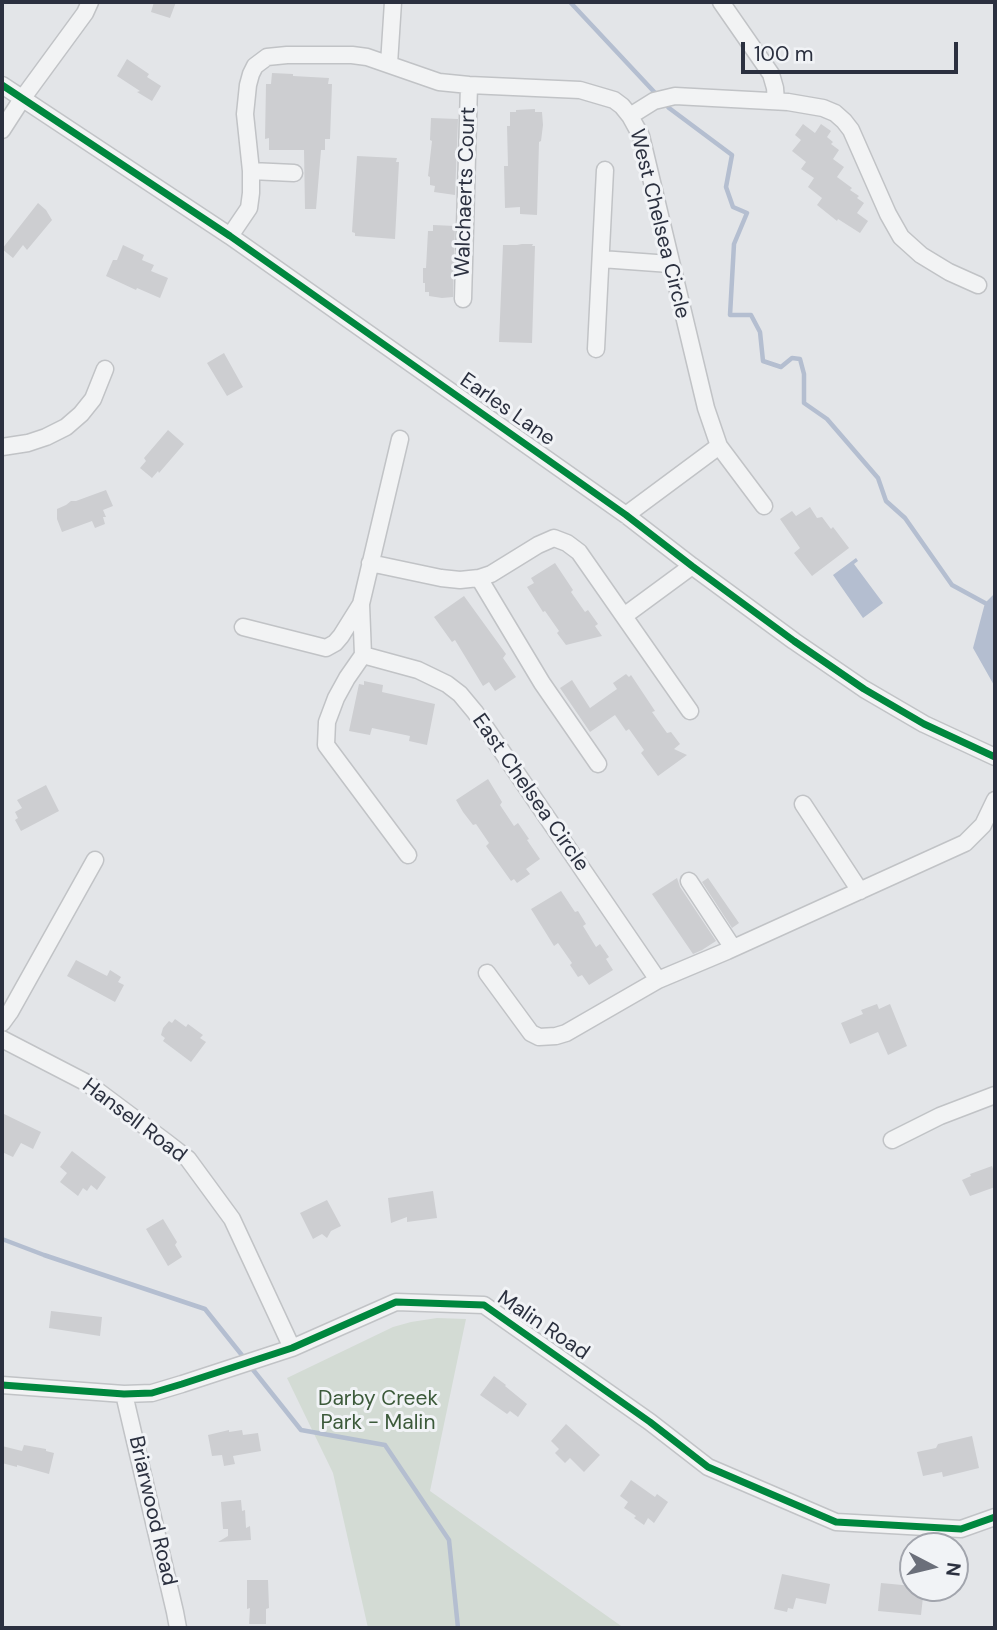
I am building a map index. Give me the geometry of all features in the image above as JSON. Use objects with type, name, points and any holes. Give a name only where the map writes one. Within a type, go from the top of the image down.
[{"type":"street","points":[[2,130],[85,13],[90,2]]},
{"type":"street","points":[[389,64],[393,2]]},
{"type":"street","points":[[721,2],[771,74],[776,101]]},
{"type":"street","name":"West Chelsea Circle","points":[[230,236],[249,208],[251,171],[246,100],[251,74],[267,57],[352,55],[367,57],[439,82],[580,90],[614,100],[630,116],[641,136],[706,408],[719,446],[764,506]]},
{"type":"street","name":"Earles Lane","points":[[2,85],[230,236],[626,515],[794,641],[924,724],[995,757]]},
{"type":"street","name":"Walchaerts Court","points":[[463,299],[469,85]]},
{"type":"street","points":[[630,116],[654,101],[675,96],[807,104],[835,113],[851,130],[901,237],[921,255],[978,285]]},
{"type":"street","points":[[596,349],[605,170]]},
{"type":"street","points":[[251,171],[293,173]]},
{"type":"street","points":[[601,260],[670,264]]},
{"type":"street","points":[[2,447],[46,438],[66,427],[93,399],[106,369]]},
{"type":"street","points":[[400,439],[361,604],[363,655],[336,698],[327,722],[326,745],[408,855]]},
{"type":"street","points":[[626,515],[719,446]]},
{"type":"street","points":[[370,563],[460,580],[491,574],[554,538],[567,543],[579,552],[690,711]]},
{"type":"street","points":[[624,616],[692,566]]},
{"type":"street","points":[[479,578],[542,683],[598,764]]},
{"type":"street","points":[[243,627],[326,648],[341,636],[361,604]]},
{"type":"street","name":"East Chelsea Circle","points":[[363,655],[418,670],[447,684],[460,694],[658,980]]},
{"type":"street","points":[[487,973],[531,1033],[539,1037],[556,1037],[658,980],[965,843],[983,825],[995,800]]},
{"type":"street","points":[[803,804],[860,891]]},
{"type":"street","points":[[2,1023],[95,860]]},
{"type":"street","points":[[689,881],[733,948]]},
{"type":"street","name":"Hansell Road","points":[[2,1039],[87,1083],[187,1159],[232,1219],[292,1348]]},
{"type":"street","points":[[892,1140],[940,1116],[995,1095]]},
{"type":"street","name":"Malin Road","points":[[2,1385],[124,1394],[152,1393],[292,1348],[396,1303],[484,1305],[650,1422],[708,1468],[836,1522],[961,1529],[995,1517]]},
{"type":"street","name":"Briarwood Road","points":[[124,1394],[178,1628]]},
{"type":"green space","name":"Darby Creek Park - Malin","points":[[437,1318],[466,1319],[430,1491],[624,1628],[368,1628],[333,1473],[287,1378],[393,1327]]},
{"type":"water","points":[[856,558],[858,561],[854,564],[883,603],[863,618],[833,575]]},
{"type":"water","points":[[995,593],[995,687],[973,648],[985,603]]},
{"type":"building","points":[[154,2],[176,2],[170,18],[151,12]]},
{"type":"building","points":[[127,59],[161,86],[152,101],[117,76]]},
{"type":"building","points":[[272,73],[329,78],[328,84],[332,84],[330,139],[325,139],[325,150],[321,150],[316,209],[305,209],[304,150],[269,150],[269,138],[265,139],[266,84],[271,84]]},
{"type":"building","points":[[535,109],[535,112],[542,112],[543,125],[539,142],[537,215],[520,214],[520,207],[505,208],[507,126],[510,126],[510,112]]},
{"type":"building","points":[[431,118],[458,119],[455,195],[434,192],[435,186],[430,185],[428,176],[432,141]]},
{"type":"building","points":[[803,124],[815,133],[821,124],[831,131],[827,137],[839,150],[833,159],[844,167],[837,177],[852,188],[850,190],[864,203],[857,213],[868,221],[860,233],[838,219],[837,221],[817,205],[822,198],[808,187],[814,178],[801,169],[806,162],[792,151],[801,140],[795,135]]},
{"type":"building","points":[[357,156],[397,158],[396,162],[399,162],[395,239],[355,236],[352,232]]},
{"type":"building","points":[[38,203],[52,220],[27,250],[23,245],[13,258],[2,249]]},
{"type":"building","points":[[433,225],[455,226],[453,297],[429,296],[429,292],[425,292],[423,268],[426,268],[428,231],[433,231]]},
{"type":"building","points":[[123,245],[144,255],[142,260],[154,265],[151,271],[168,278],[160,298],[106,276]]},
{"type":"building","points":[[503,245],[535,246],[532,343],[499,342]]},
{"type":"building","points":[[224,353],[243,387],[227,396],[207,363]]},
{"type":"building","points":[[168,430],[184,444],[152,478],[140,468],[146,461],[144,458]]},
{"type":"building","points":[[106,490],[113,506],[103,510],[105,524],[95,528],[92,521],[62,532],[57,519],[57,509],[71,501]]},
{"type":"building","points":[[810,507],[817,518],[822,517],[831,529],[833,527],[849,548],[812,576],[794,553],[800,548],[780,519],[792,511],[796,516]]},
{"type":"building","points":[[555,563],[585,612],[588,610],[598,624],[595,626],[602,636],[566,645],[557,633],[559,631],[545,611],[543,612],[527,587],[534,583],[531,578]]},
{"type":"building","points":[[464,596],[506,654],[503,658],[516,677],[495,691],[489,682],[483,686],[455,640],[452,642],[434,617]]},
{"type":"building","points":[[626,674],[629,677],[631,675],[667,733],[671,732],[680,744],[674,749],[687,755],[658,776],[641,753],[644,750],[615,715],[590,732],[560,688],[572,680],[590,708],[617,689],[613,683]]},
{"type":"building","points":[[364,681],[383,685],[382,692],[435,704],[427,745],[409,741],[410,736],[372,728],[370,735],[349,731],[359,684],[364,685]]},
{"type":"building","points":[[488,779],[502,802],[500,805],[514,826],[518,823],[540,859],[526,869],[530,874],[517,883],[514,879],[511,881],[486,846],[489,843],[456,800]]},
{"type":"building","points":[[46,785],[59,811],[21,831],[15,820],[18,818],[15,812],[22,808],[17,800]]},
{"type":"building","points":[[677,878],[680,887],[716,941],[693,954],[652,894]]},
{"type":"building","points":[[708,878],[739,923],[732,928],[702,882]]},
{"type":"building","points":[[561,891],[575,912],[578,911],[586,924],[583,926],[596,947],[600,944],[609,957],[606,959],[613,970],[589,985],[582,975],[578,977],[558,943],[554,946],[531,909]]},
{"type":"building","points":[[76,960],[107,976],[110,970],[121,977],[118,982],[124,985],[115,1002],[67,976]]},
{"type":"building","points":[[877,1004],[879,1009],[890,1004],[907,1046],[888,1055],[878,1032],[850,1044],[841,1023],[863,1014],[861,1010]]},
{"type":"building","points":[[175,1019],[186,1027],[188,1024],[203,1035],[200,1038],[206,1042],[191,1062],[163,1041],[163,1028]]},
{"type":"building","points":[[2,1113],[41,1132],[33,1149],[21,1143],[13,1157],[2,1152]]},
{"type":"building","points":[[72,1151],[106,1177],[97,1190],[91,1185],[87,1191],[83,1188],[78,1196],[60,1182],[67,1173],[60,1167]]},
{"type":"building","points":[[992,1166],[995,1187],[970,1196],[962,1180]]},
{"type":"building","points":[[433,1191],[437,1218],[407,1222],[407,1217],[391,1223],[388,1198]]},
{"type":"building","points":[[327,1200],[341,1226],[331,1231],[327,1238],[322,1234],[313,1239],[300,1213]]},
{"type":"building","points":[[163,1219],[177,1242],[175,1245],[182,1257],[168,1266],[146,1229]]},
{"type":"building","points":[[51,1311],[102,1317],[100,1336],[49,1328]]},
{"type":"building","points":[[494,1376],[527,1404],[518,1417],[510,1411],[507,1414],[480,1395]]},
{"type":"building","points":[[566,1424],[600,1455],[584,1472],[570,1458],[565,1463],[555,1453],[559,1449],[551,1441]]},
{"type":"building","points":[[242,1430],[243,1435],[258,1433],[261,1451],[233,1456],[235,1464],[224,1466],[222,1455],[212,1456],[208,1435]]},
{"type":"building","points":[[972,1436],[979,1468],[943,1477],[942,1472],[923,1476],[917,1452]]},
{"type":"building","points":[[24,1445],[54,1453],[49,1474],[2,1463],[2,1446],[22,1451]]},
{"type":"building","points":[[631,1480],[655,1497],[657,1494],[668,1502],[654,1523],[648,1518],[644,1525],[624,1508],[628,1502],[620,1496]]},
{"type":"building","points":[[241,1500],[242,1511],[245,1510],[246,1528],[250,1526],[251,1540],[218,1542],[228,1536],[228,1529],[223,1529],[221,1502]]},
{"type":"building","points":[[782,1574],[830,1584],[826,1604],[796,1598],[793,1609],[788,1608],[787,1612],[774,1609]]},
{"type":"building","points":[[247,1580],[268,1580],[269,1608],[266,1609],[266,1624],[249,1624]]},
{"type":"building","points":[[881,1583],[899,1585],[899,1602],[922,1602],[921,1615],[878,1611]]},
{"type":"waterway","points":[[570,2],[658,96]]},
{"type":"waterway","points":[[664,102],[732,155],[726,187],[733,207],[747,213],[734,244],[730,315],[751,315],[760,332],[763,361],[781,367],[792,358],[800,359],[804,374],[804,403],[827,419],[878,478],[886,501],[905,518],[952,585],[985,603]]},
{"type":"waterway","points":[[2,1239],[205,1309],[245,1359]]},
{"type":"waterway","points":[[250,1366],[301,1430],[385,1445],[449,1540],[458,1628]]},
{"type":"cycle path","points":[[2,85],[230,236],[626,515],[794,641],[864,689],[924,724],[995,757]]},
{"type":"cycle path","points":[[2,1385],[124,1394],[152,1393],[292,1348],[396,1302],[484,1305],[650,1422],[708,1467],[836,1522],[961,1529],[995,1517]]}]
